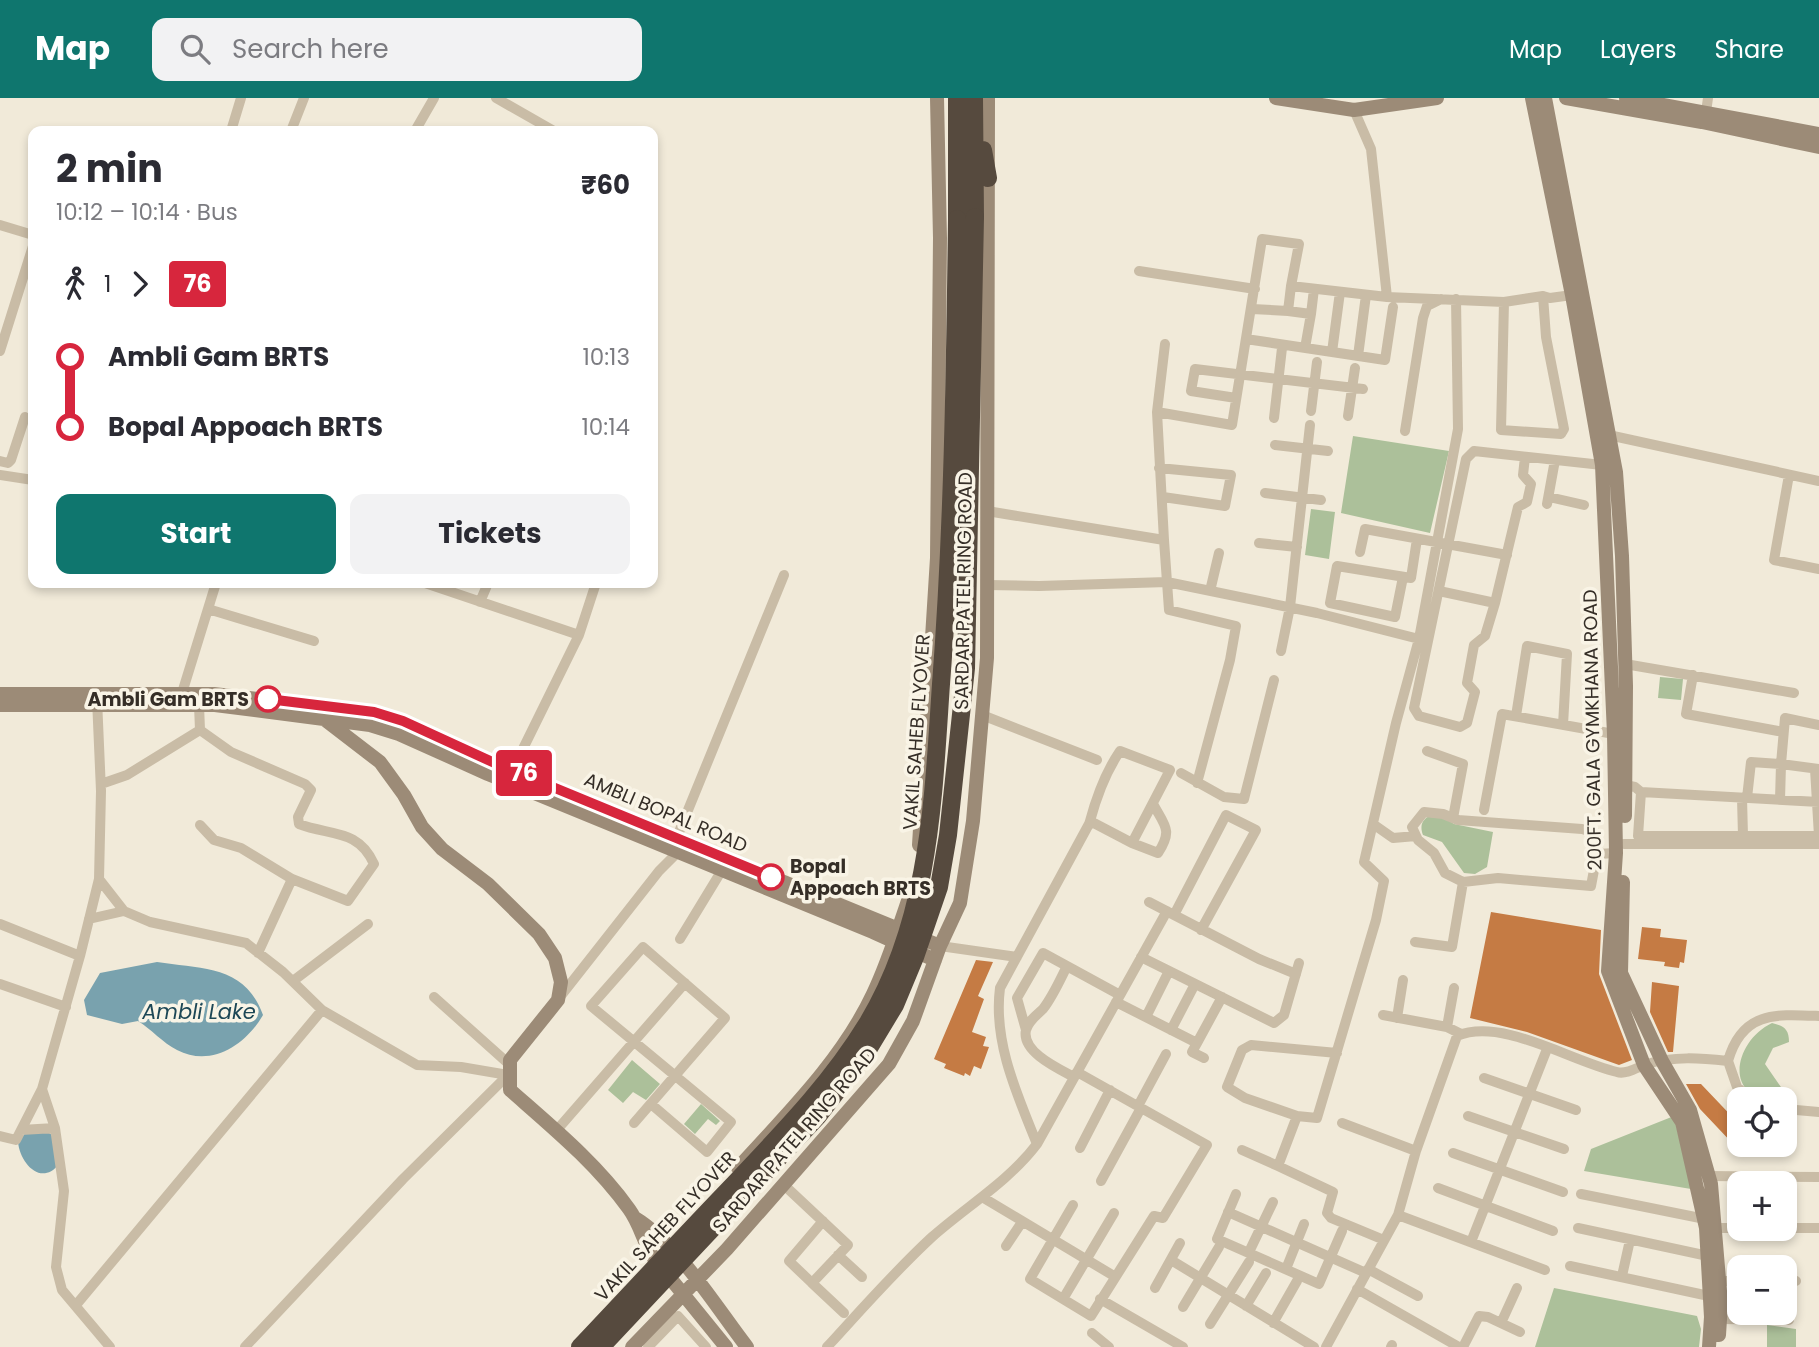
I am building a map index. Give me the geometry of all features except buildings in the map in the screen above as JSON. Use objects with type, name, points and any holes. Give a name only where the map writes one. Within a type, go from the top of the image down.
[{"type":"highway","name":"SARDAR PATEL RING ROAD","points":[[957,98],[957,135],[965,212]]},
{"type":"highway","name":"SARDAR PATEL RING ROAD","points":[[965,212],[974,98]]},
{"type":"highway","points":[[974,98],[988,178]]},
{"type":"highway","name":"VAKIL SAHEB FLYOVER","points":[[580,1347],[804,1109],[844,1060],[869,1021],[887,984],[915,911],[930,834],[951,546],[965,212]]},
{"type":"highway","name":"VAKIL SAHEB FLYOVER","points":[[601,1347],[818,1116],[866,1053],[895,1005],[939,887],[948,835],[966,668],[965,212]]},
{"type":"street","points":[[233,126],[241,98]]},
{"type":"street","points":[[293,126],[304,98]]},
{"type":"street","points":[[418,126],[434,98]]},
{"type":"street","points":[[496,98],[545,126]]},
{"type":"street","name":"SARDAR PATEL RING ROAD","points":[[632,1347],[697,1281],[889,1064],[914,1021],[940,946],[960,903],[973,821],[986,666],[987,511],[965,212],[937,134],[937,98]]},
{"type":"street","name":"SARDAR PATEL RING ROAD","points":[[666,1244],[759,1145],[844,1044],[874,992],[915,878],[923,792],[929,662],[965,212],[988,178],[988,98]]},
{"type":"street","points":[[1276,98],[1354,110],[1437,98]]},
{"type":"street","name":"200FT. GALA GYMKHANA ROAD","points":[[1532,98],[1603,434],[1602,466],[1620,849],[1608,971],[1644,1065],[1682,1122],[1710,1224],[1709,1347]]},
{"type":"street","points":[[1545,98],[1603,434],[1616,472],[1625,664],[1625,785],[1620,849],[1621,973],[1662,1061],[1690,1110],[1709,1176],[1710,1224],[1720,1281],[1718,1347]]},
{"type":"street","points":[[1566,98],[1702,122],[1819,147]]},
{"type":"street","points":[[1626,98],[1707,105],[1819,134]]},
{"type":"street","points":[[1354,110],[1371,149],[1387,297]]},
{"type":"street","points":[[937,134],[957,135]]},
{"type":"street","points":[[0,225],[28,233]]},
{"type":"street","points":[[1157,412],[1233,425],[1262,239],[1299,244],[1288,311]]},
{"type":"street","points":[[0,351],[28,262]]},
{"type":"street","points":[[1139,271],[1255,289]]},
{"type":"street","points":[[1291,286],[1387,297],[1504,302],[1572,295]]},
{"type":"street","points":[[1305,348],[1314,289]]},
{"type":"street","points":[[1332,352],[1340,292]]},
{"type":"street","points":[[1358,356],[1366,295]]},
{"type":"street","points":[[1504,302],[1501,430],[1561,434],[1564,429],[1546,337],[1543,296]]},
{"type":"street","points":[[1405,431],[1427,306],[1443,298]]},
{"type":"street","points":[[1337,1053],[1251,1045],[1242,1050],[1227,1087],[1245,1098],[1297,1116],[1317,1118],[1337,1053],[1376,920],[1384,881],[1364,862],[1396,723],[1419,639],[1458,429],[1456,299]]},
{"type":"street","points":[[1246,339],[1385,360],[1393,307]]},
{"type":"street","points":[[1252,309],[1311,314]]},
{"type":"street","points":[[1165,344],[1157,412],[1169,610],[1236,626],[1230,660],[1197,783]]},
{"type":"street","points":[[1274,418],[1282,348]]},
{"type":"street","points":[[1311,411],[1317,362]]},
{"type":"street","points":[[1348,416],[1358,388],[1355,368]]},
{"type":"street","points":[[1236,398],[1191,391],[1195,369],[1358,388]]},
{"type":"street","points":[[0,461],[8,463],[11,460],[25,416]]},
{"type":"street","points":[[1281,651],[1290,607],[1310,425]]},
{"type":"street","points":[[1603,434],[1819,481]]},
{"type":"street","points":[[1275,445],[1328,451]]},
{"type":"street","points":[[1525,457],[1523,475],[1531,484],[1527,502],[1518,507],[1485,636],[1474,645],[1467,683],[1475,692],[1468,723],[1460,727],[1415,713],[1469,453],[1474,451],[1602,466]]},
{"type":"street","points":[[1555,460],[1548,501],[1584,505]]},
{"type":"street","points":[[1159,468],[1231,475],[1225,506],[1163,497]]},
{"type":"street","points":[[0,475],[28,479]]},
{"type":"street","points":[[1789,475],[1774,560],[1819,569]]},
{"type":"street","points":[[1265,494],[1321,500]]},
{"type":"street","points":[[987,511],[1164,540]]},
{"type":"street","points":[[1360,552],[1365,529],[1507,555]]},
{"type":"street","points":[[1403,577],[1395,617],[1330,603],[1337,566],[1410,578],[1418,539]]},
{"type":"street","points":[[1259,543],[1297,547]]},
{"type":"street","points":[[1210,591],[1219,553]]},
{"type":"street","points":[[743,1342],[666,1244],[652,1229],[635,1218],[612,1188],[556,1131],[510,1090],[509,1070],[510,1060],[678,845],[784,575]]},
{"type":"street","points":[[987,584],[1039,586],[1167,582],[1290,607],[1419,639]]},
{"type":"street","points":[[181,693],[214,588]]},
{"type":"street","points":[[440,588],[579,635]]},
{"type":"street","points":[[460,588],[460,595]]},
{"type":"street","points":[[480,601],[486,588]]},
{"type":"street","points":[[513,769],[579,635],[594,588]]},
{"type":"street","points":[[1439,591],[1495,603]]},
{"type":"street","points":[[208,609],[314,641]]},
{"type":"street","points":[[1516,716],[1527,646],[1567,654],[1563,724]]},
{"type":"street","points":[[929,662],[986,666]]},
{"type":"street","points":[[1625,664],[1794,693]]},
{"type":"street","points":[[1693,676],[1686,714],[1777,731]]},
{"type":"street","points":[[1181,774],[1224,797],[1244,799],[1274,680]]},
{"type":"street","name":"AMBLI BOPAL ROAD","points":[[0,705],[181,693],[370,724],[399,734],[488,774],[678,845],[895,935],[935,960]]},
{"type":"street","name":"AMBLI BOPAL ROAD","points":[[0,694],[199,705],[214,699],[374,712],[403,721],[513,769],[678,845],[722,870],[895,935],[940,946]]},
{"type":"street","points":[[0,1136],[16,1140],[42,1089],[99,879],[101,784],[97,699]]},
{"type":"street","points":[[199,705],[200,730]]},
{"type":"street","points":[[1484,810],[1503,714],[1614,734]]},
{"type":"street","points":[[982,715],[1097,760]]},
{"type":"street","points":[[323,718],[380,762],[404,795],[422,827],[442,849],[488,884],[539,934],[555,958],[561,982],[558,1000]]},
{"type":"street","points":[[1780,800],[1785,718],[1819,725]]},
{"type":"street","points":[[101,784],[127,775],[200,730]]},
{"type":"street","points":[[200,730],[231,752],[305,784],[311,790],[298,817],[299,824],[312,829],[330,830],[352,838],[369,854],[374,864],[348,901],[292,879],[241,848],[214,840],[200,825]]},
{"type":"street","points":[[1037,1144],[1014,1087],[997,1013],[1000,988],[1090,821],[1106,772],[1120,751],[1170,770],[1132,843]]},
{"type":"street","points":[[1427,751],[1464,764],[1453,818]]},
{"type":"street","points":[[1641,792],[1638,836],[1743,836],[1819,836],[1817,769],[1751,762],[1744,798],[1743,836]]},
{"type":"street","points":[[1625,785],[1635,787],[1641,792],[1818,802]]},
{"type":"street","points":[[1090,821],[1158,853],[1168,838],[1167,830],[1153,804]]},
{"type":"street","points":[[1424,812],[1453,818],[1582,829],[1596,833],[1597,854],[1591,887],[1498,878],[1463,882],[1444,873],[1434,853],[1416,836],[1412,827],[1424,812]]},
{"type":"street","points":[[827,1347],[931,1238],[982,1197],[1037,1144],[1141,957],[1170,913],[1226,815],[1256,830],[1201,930]]},
{"type":"street","points":[[1373,824],[1393,838],[1416,836]]},
{"type":"street","points":[[1597,854],[1620,849],[1819,844]]},
{"type":"street","points":[[680,939],[722,870]]},
{"type":"street","points":[[99,879],[124,911],[150,922],[246,943],[293,981],[322,1010],[417,1065],[509,1070]]},
{"type":"street","points":[[258,953],[292,879]]},
{"type":"street","points":[[1415,942],[1452,947],[1463,882]]},
{"type":"street","points":[[1141,957],[1274,1023],[1284,1015],[1297,969],[1259,959],[1149,902]]},
{"type":"street","points":[[89,919],[124,911]]},
{"type":"street","points":[[0,924],[80,956]]},
{"type":"street","points":[[293,981],[368,924]]},
{"type":"street","points":[[940,946],[1017,957]]},
{"type":"street","points":[[634,1123],[673,1076],[725,1018],[643,947],[591,1006],[673,1076],[731,1122],[706,1152],[650,1104]]},
{"type":"street","points":[[1073,1205],[1030,1279],[1091,1316],[1154,1216],[1163,1218],[1207,1145],[1110,1090],[1039,1055],[1027,1041],[1017,998],[1039,956],[1042,953],[1067,966],[1146,1017],[1197,1043]]},
{"type":"street","points":[[1026,1030],[1034,1016],[1042,1011],[1067,966]]},
{"type":"street","points":[[1146,1017],[1169,971]]},
{"type":"street","points":[[1397,1018],[1403,980]]},
{"type":"street","points":[[556,1131],[684,983]]},
{"type":"street","points":[[0,984],[65,1007]]},
{"type":"street","points":[[1171,1030],[1195,984]]},
{"type":"street","points":[[1447,1027],[1454,988]]},
{"type":"street","points":[[435,997],[509,1070]]},
{"type":"street","points":[[1204,1058],[1192,1052],[1222,997]]},
{"type":"street","points":[[76,1305],[322,1010]]},
{"type":"street","points":[[1737,1087],[1728,1061],[1737,1038],[1757,1020],[1772,1014],[1819,1016]]},
{"type":"street","points":[[1383,1015],[1447,1027],[1461,1034]]},
{"type":"street","points":[[1326,1347],[1398,1215],[1416,1151],[1457,1036],[1471,1030],[1495,1030],[1621,1074],[1644,1065],[1682,1058],[1728,1061]]},
{"type":"street","points":[[1471,1242],[1547,1049]]},
{"type":"street","points":[[1101,1181],[1166,1054]]},
{"type":"street","points":[[245,1347],[509,1070]]},
{"type":"street","points":[[1485,1077],[1576,1110]]},
{"type":"street","points":[[42,1089],[54,1128],[64,1191],[56,1267],[62,1290],[110,1347]]},
{"type":"street","points":[[1080,1148],[1110,1090]]},
{"type":"street","points":[[1797,1110],[1819,1112]]},
{"type":"street","points":[[1278,1166],[1297,1116]]},
{"type":"street","points":[[1468,1116],[1564,1149]]},
{"type":"street","points":[[1342,1124],[1416,1151]]},
{"type":"street","points":[[21,1130],[54,1128]]},
{"type":"street","points":[[1242,1150],[1333,1192],[1327,1213],[1331,1217],[1384,1240]]},
{"type":"street","points":[[1454,1153],[1563,1192]]},
{"type":"street","points":[[1709,1176],[1819,1177]]},
{"type":"street","points":[[784,1185],[848,1245],[812,1283]]},
{"type":"street","points":[[1438,1188],[1553,1231]]},
{"type":"street","points":[[1236,1194],[1217,1239],[1249,1257],[1286,1269],[1319,1284],[1342,1231]]},
{"type":"street","points":[[1581,1194],[1727,1226]]},
{"type":"street","points":[[982,1197],[1114,1276]]},
{"type":"street","points":[[1210,1324],[1249,1257],[1273,1202]]},
{"type":"street","points":[[1228,1212],[1367,1271],[1418,1296]]},
{"type":"street","points":[[1063,1299],[1114,1213]]},
{"type":"street","points":[[1398,1215],[1545,1270]]},
{"type":"street","points":[[635,1218],[642,1241],[653,1257],[726,1347]]},
{"type":"street","points":[[823,1221],[789,1261],[844,1313]]},
{"type":"street","points":[[1006,1246],[1021,1222]]},
{"type":"street","points":[[1286,1269],[1304,1224]]},
{"type":"street","points":[[1578,1228],[1708,1256]]},
{"type":"street","points":[[1797,1228],[1819,1228]]},
{"type":"street","points":[[1622,1276],[1630,1240]]},
{"type":"street","points":[[1155,1288],[1181,1243]]},
{"type":"street","points":[[572,1347],[666,1244]]},
{"type":"street","points":[[1183,1307],[1219,1247]]},
{"type":"street","points":[[838,1255],[862,1277]]},
{"type":"street","points":[[1171,1260],[1314,1347]]},
{"type":"street","points":[[1570,1266],[1709,1296]]},
{"type":"street","points":[[1247,1306],[1266,1273]]},
{"type":"street","points":[[1273,1323],[1297,1281]]},
{"type":"street","points":[[1720,1281],[1727,1281]]},
{"type":"street","points":[[1357,1289],[1461,1347],[1479,1316],[1520,1332]]},
{"type":"street","points":[[1501,1323],[1517,1289]]},
{"type":"street","points":[[1100,1299],[1183,1347]]},
{"type":"street","points":[[650,1346],[678,1315],[706,1347]]},
{"type":"street","points":[[1720,1320],[1727,1320]]},
{"type":"street","points":[[1092,1333],[1109,1347]]},
{"type":"green space","points":[[1353,436],[1449,451],[1430,533],[1341,513]]},
{"type":"green space","points":[[1311,509],[1335,512],[1329,559],[1305,555]]},
{"type":"green space","points":[[1660,677],[1683,679],[1681,700],[1658,698]]},
{"type":"green space","points":[[1429,816],[1444,817],[1454,824],[1493,832],[1487,867],[1475,874],[1464,873],[1442,842],[1423,835],[1422,824]]},
{"type":"green space","points":[[1772,1023],[1780,1025],[1788,1034],[1789,1042],[1773,1048],[1765,1064],[1781,1087],[1745,1087],[1741,1080],[1742,1055],[1759,1031]]},
{"type":"green space","points":[[632,1060],[660,1084],[646,1100],[633,1092],[623,1103],[608,1090]]},
{"type":"green space","points":[[701,1104],[720,1121],[716,1125],[708,1119],[695,1134],[684,1124]]},
{"type":"green space","points":[[1674,1116],[1691,1189],[1584,1171],[1591,1149]]},
{"type":"green space","points":[[1554,1288],[1697,1316],[1701,1329],[1699,1347],[1535,1347]]},
{"type":"green space","points":[[1767,1325],[1796,1329],[1796,1347],[1767,1347]]},
{"type":"water","name":"Ambli Lake","points":[[157,962],[206,969],[233,978],[255,999],[263,1015],[256,1026],[237,1044],[215,1055],[202,1056],[177,1050],[138,1021],[122,1024],[87,1015],[84,1000],[100,973]]},
{"type":"water","points":[[44,1130],[54,1136],[59,1164],[52,1171],[39,1173],[27,1164],[18,1142],[27,1131]]},
{"type":"bus line","name":"76","points":[[268,699],[374,712],[403,721],[499,765],[771,877]]},
{"type":"place","name":"Ambli Gam BRTS","points":[[268,699]]},
{"type":"place","name":"Bopal Appoach BRTS","points":[[771,877]]}]
